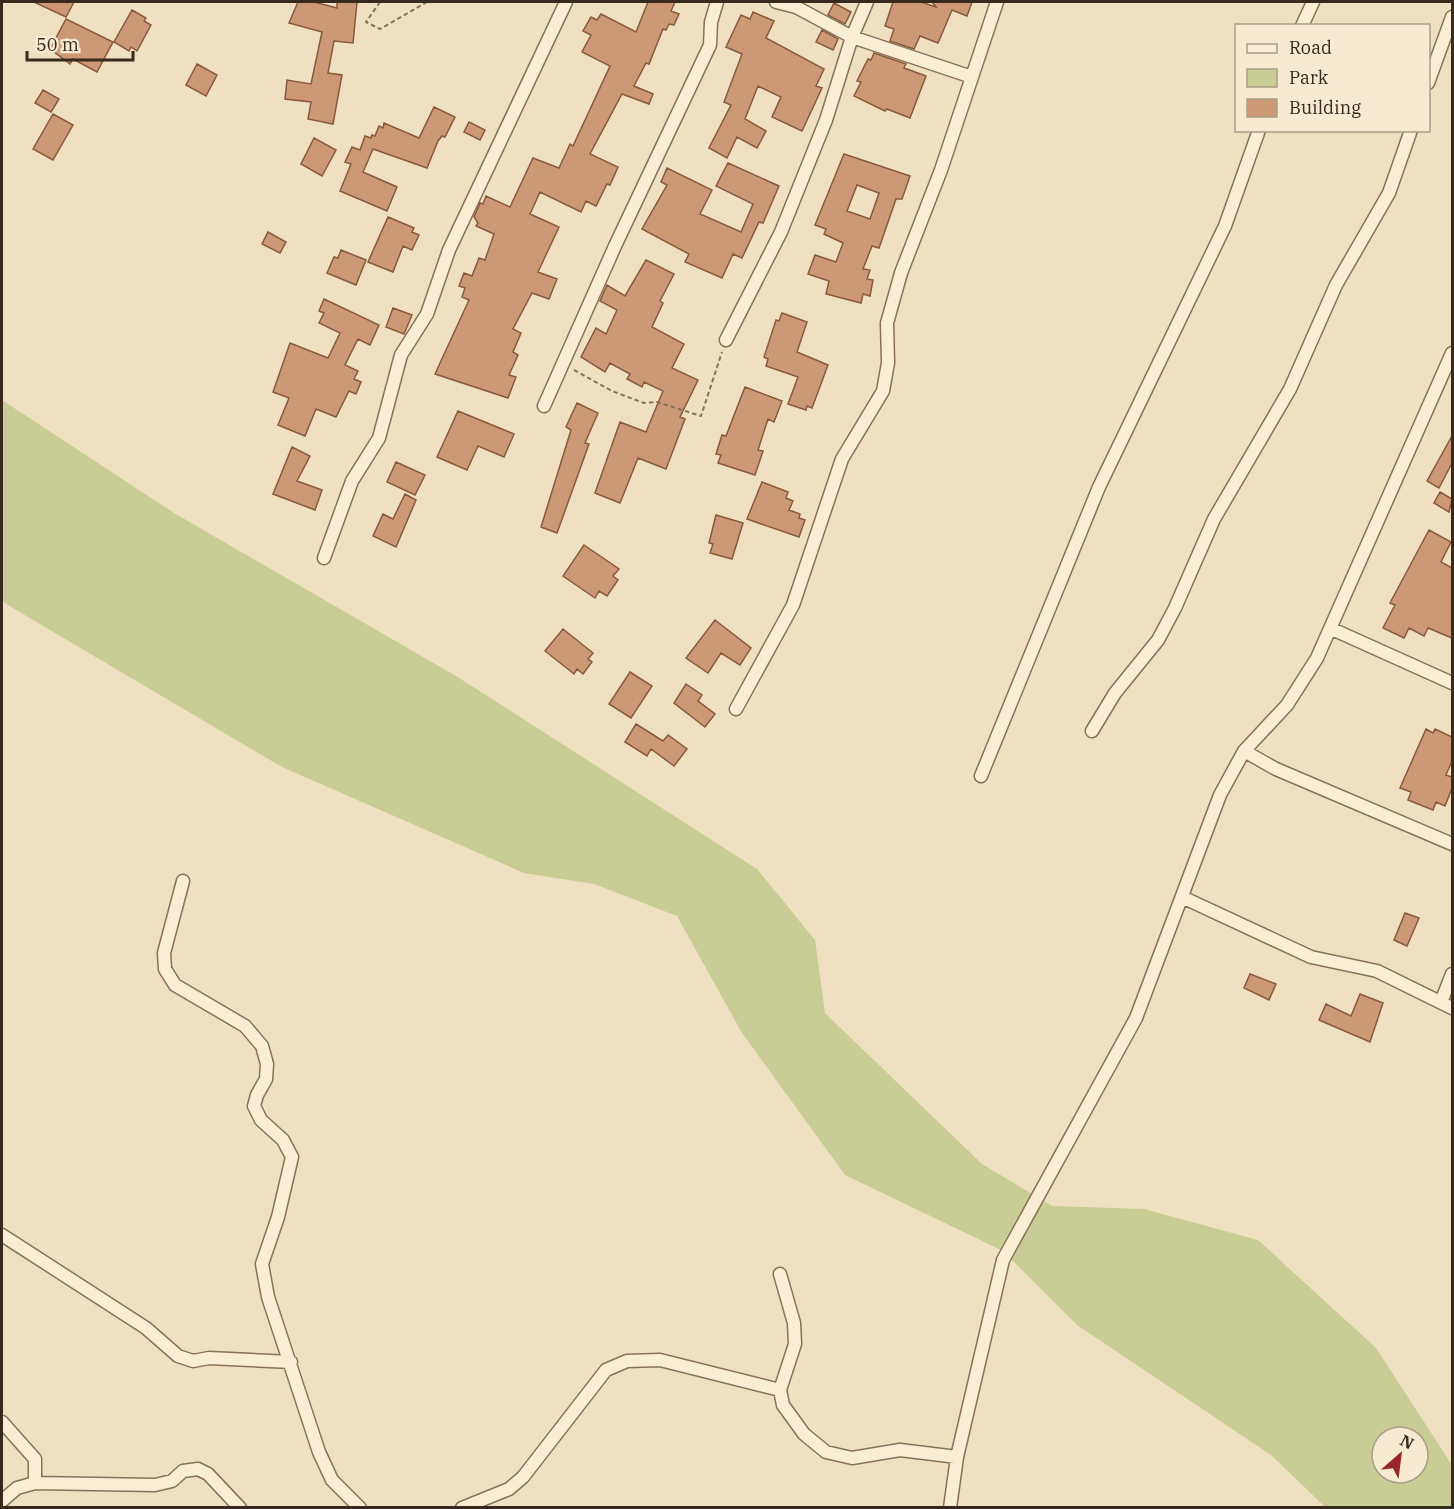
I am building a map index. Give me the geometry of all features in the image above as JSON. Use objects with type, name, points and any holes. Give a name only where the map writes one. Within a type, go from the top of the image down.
[{"type":"street","points":[[324,558],[352,481],[379,438],[401,355],[427,314],[449,250],[566,2]]},
{"type":"street","points":[[544,406],[615,246],[710,45],[711,22],[717,2]]},
{"type":"street","points":[[776,2],[796,8],[852,37],[972,77]]},
{"type":"street","points":[[726,340],[781,232],[826,120],[852,37],[867,2]]},
{"type":"street","points":[[735,709],[793,605],[842,459],[883,391],[888,363],[887,323],[901,273],[941,170],[997,2]]},
{"type":"street","points":[[1303,24],[1313,2]]},
{"type":"street","points":[[1430,78],[1452,17]]},
{"type":"street","points":[[981,776],[1099,487],[1225,226],[1258,132]]},
{"type":"street","points":[[1092,731],[1115,693],[1158,640],[1175,608],[1214,519],[1290,389],[1335,285],[1389,193],[1410,132]]},
{"type":"street","points":[[950,1508],[957,1457],[1003,1260],[1136,1018],[1220,795],[1244,752],[1287,705],[1317,658],[1332,629],[1452,354]]},
{"type":"street","points":[[1332,629],[1452,683]]},
{"type":"street","points":[[1244,752],[1276,769],[1452,844]]},
{"type":"street","points":[[183,881],[164,953],[165,969],[175,985],[245,1026],[262,1046],[267,1064],[267,1078],[257,1095],[254,1106],[261,1120],[284,1140],[292,1157],[278,1217],[262,1264],[268,1297],[319,1452],[332,1480],[360,1508]]},
{"type":"street","points":[[1182,897],[1311,957],[1377,971],[1452,1008]]},
{"type":"street","points":[[1440,1002],[1452,974]]},
{"type":"street","points":[[2,1235],[146,1328],[178,1356],[193,1361],[209,1358],[291,1362]]},
{"type":"street","points":[[780,1274],[794,1323],[795,1344],[780,1390],[783,1405],[804,1434],[826,1452],[852,1458],[900,1450],[957,1457]]},
{"type":"street","points":[[462,1508],[509,1489],[524,1477],[606,1370],[627,1361],[660,1360],[780,1390]]},
{"type":"street","points":[[2,1422],[12,1430],[34,1459],[35,1484]]},
{"type":"street","points":[[2,1502],[17,1488],[35,1484],[155,1485],[172,1481],[183,1471],[198,1469],[208,1474],[240,1508]]},
{"type":"path","points":[[380,2],[366,22],[380,29],[428,2]]},
{"type":"path","points":[[573,370],[612,391],[644,403],[657,402],[701,416],[726,340]]},
{"type":"green space","points":[[2,400],[174,513],[456,676],[757,869],[815,940],[825,1013],[982,1164],[1052,1206],[1144,1209],[1258,1240],[1376,1348],[1426,1425],[1370,1425],[1370,1485],[1430,1485],[1430,1431],[1452,1465],[1452,1507],[1325,1507],[1271,1455],[1077,1325],[1003,1251],[845,1175],[742,1033],[677,916],[594,884],[524,873],[282,767],[2,600]]},
{"type":"building","points":[[34,2],[74,2],[66,17]]},
{"type":"building","points":[[298,2],[314,2],[337,8],[337,2],[357,2],[353,43],[334,41],[328,73],[342,75],[333,124],[308,119],[311,102],[285,99],[287,80],[311,84],[322,32],[289,23]]},
{"type":"building","points":[[648,2],[675,2],[671,11],[679,14],[674,25],[669,24],[666,30],[663,29],[649,64],[646,63],[634,86],[653,94],[649,104],[622,94],[590,154],[618,167],[610,185],[607,184],[596,206],[586,201],[581,212],[540,192],[530,214],[559,227],[538,272],[557,279],[549,299],[532,293],[513,329],[521,333],[513,352],[518,355],[509,375],[516,377],[508,398],[435,374],[469,300],[462,297],[465,288],[459,286],[464,273],[472,276],[479,258],[485,260],[494,234],[476,226],[478,223],[474,217],[480,203],[483,204],[486,196],[510,207],[533,158],[559,168],[570,144],[573,146],[610,66],[582,52],[591,35],[583,31],[591,17],[597,20],[601,14],[636,32]]},
{"type":"building","points":[[893,2],[921,2],[936,7],[932,2],[972,2],[967,16],[952,10],[938,43],[920,36],[914,49],[890,41],[894,29],[885,26]]},
{"type":"building","points":[[834,3],[851,12],[845,24],[828,15]]},
{"type":"building","points":[[132,10],[146,18],[144,21],[151,25],[137,51],[131,47],[129,51],[114,42]]},
{"type":"building","points":[[753,12],[774,21],[766,38],[824,69],[816,86],[822,88],[802,131],[772,117],[781,97],[758,86],[745,119],[766,131],[757,148],[737,137],[727,158],[709,148],[731,105],[724,102],[742,54],[726,47],[741,15],[750,19]]},
{"type":"building","points":[[66,19],[113,42],[97,72],[73,59],[70,64],[50,49]]},
{"type":"building","points":[[822,30],[838,39],[833,50],[816,42]]},
{"type":"building","points":[[874,53],[906,64],[904,68],[926,76],[910,118],[887,109],[885,111],[854,96],[861,82],[857,81],[868,59],[871,60]]},
{"type":"building","points":[[197,64],[217,75],[206,96],[186,85]]},
{"type":"building","points":[[43,90],[59,99],[51,112],[35,103]]},
{"type":"building","points":[[434,107],[455,117],[445,137],[442,136],[438,141],[427,168],[373,149],[363,172],[397,187],[387,211],[340,191],[351,164],[345,162],[352,147],[360,150],[365,136],[371,138],[372,135],[375,136],[379,126],[383,128],[384,123],[419,138]]},
{"type":"building","points":[[53,114],[73,125],[53,160],[33,149]]},
{"type":"building","points":[[469,122],[485,130],[480,140],[464,132]]},
{"type":"building","points":[[314,138],[336,150],[322,176],[301,164]]},
{"type":"building","points":[[844,154],[910,176],[902,199],[896,199],[879,248],[872,246],[863,269],[870,270],[867,279],[873,280],[870,296],[863,294],[861,303],[826,294],[829,281],[808,274],[815,255],[836,262],[843,243],[824,234],[826,229],[815,225]],"holes":[[[857,185],[879,193],[870,219],[847,211]]]},
{"type":"building","points":[[728,163],[779,186],[763,223],[759,222],[742,258],[733,254],[722,278],[685,262],[689,254],[642,229],[667,185],[661,182],[667,168],[712,190],[700,214],[741,232],[753,204],[716,186]]},
{"type":"building","points":[[388,217],[414,228],[412,232],[419,235],[412,250],[403,246],[393,272],[368,262]]},
{"type":"building","points":[[268,232],[286,242],[280,253],[262,244]]},
{"type":"building","points":[[341,250],[366,260],[356,285],[327,273],[334,257],[338,258]]},
{"type":"building","points":[[646,260],[674,274],[660,301],[663,303],[652,327],[684,344],[672,368],[698,380],[680,417],[685,419],[666,469],[638,458],[620,503],[595,493],[620,422],[646,432],[663,391],[644,382],[642,387],[627,379],[630,374],[610,363],[605,372],[581,357],[596,328],[606,334],[617,310],[600,301],[607,285],[625,296]]},
{"type":"building","points":[[324,299],[379,325],[370,345],[358,339],[345,365],[358,371],[354,379],[361,382],[356,394],[349,391],[336,417],[316,409],[305,436],[278,425],[289,398],[273,392],[290,343],[328,358],[340,333],[319,323],[324,313],[319,311]]},
{"type":"building","points":[[393,308],[412,315],[404,334],[386,327]]},
{"type":"building","points":[[782,313],[807,322],[797,352],[828,365],[812,408],[807,406],[806,410],[788,404],[798,377],[766,366],[768,359],[764,357],[776,320],[779,321]]},
{"type":"building","points":[[745,387],[782,401],[774,422],[768,419],[758,450],[763,451],[755,475],[718,463],[721,455],[716,454],[722,435],[726,436]]},
{"type":"building","points":[[577,403],[598,413],[585,443],[589,444],[557,533],[541,527],[571,430],[566,427]]},
{"type":"building","points":[[458,411],[514,434],[504,457],[478,446],[467,470],[437,457]]},
{"type":"building","points":[[1452,436],[1452,463],[1439,488],[1427,481]]},
{"type":"building","points":[[292,447],[310,456],[297,481],[322,490],[315,510],[273,494]]},
{"type":"building","points":[[396,462],[425,475],[415,495],[387,482]]},
{"type":"building","points":[[762,482],[788,492],[786,498],[793,501],[789,510],[800,514],[799,518],[805,520],[799,537],[747,519]]},
{"type":"building","points":[[1440,492],[1452,499],[1449,512],[1434,503]]},
{"type":"building","points":[[405,494],[416,500],[396,547],[373,536],[383,514],[393,519]]},
{"type":"building","points":[[716,515],[743,523],[732,559],[710,553],[713,544],[709,543]]},
{"type":"building","points":[[1429,530],[1451,542],[1441,562],[1452,568],[1452,638],[1428,628],[1424,636],[1409,628],[1404,638],[1383,628],[1395,605],[1390,603]]},
{"type":"building","points":[[584,545],[619,569],[613,576],[618,580],[607,596],[599,591],[595,598],[563,576]]},
{"type":"building","points":[[715,620],[751,648],[740,665],[721,653],[708,673],[686,658]]},
{"type":"building","points":[[563,629],[593,653],[588,659],[592,662],[583,674],[577,669],[574,674],[545,651]]},
{"type":"building","points":[[630,672],[652,686],[631,718],[609,704]]},
{"type":"building","points":[[686,684],[702,695],[698,701],[715,714],[705,727],[674,703]]},
{"type":"building","points":[[636,724],[663,741],[668,735],[687,749],[674,766],[651,749],[647,756],[625,742]]},
{"type":"building","points":[[1426,729],[1433,733],[1435,729],[1452,737],[1452,761],[1446,775],[1452,777],[1452,788],[1445,806],[1436,802],[1433,810],[1408,800],[1411,792],[1400,788]]},
{"type":"building","points":[[1405,913],[1419,918],[1407,946],[1394,940]]},
{"type":"building","points":[[1250,974],[1276,984],[1269,1000],[1244,988]]},
{"type":"building","points":[[1360,994],[1383,1003],[1370,1042],[1319,1020],[1326,1004],[1351,1016]]}]
